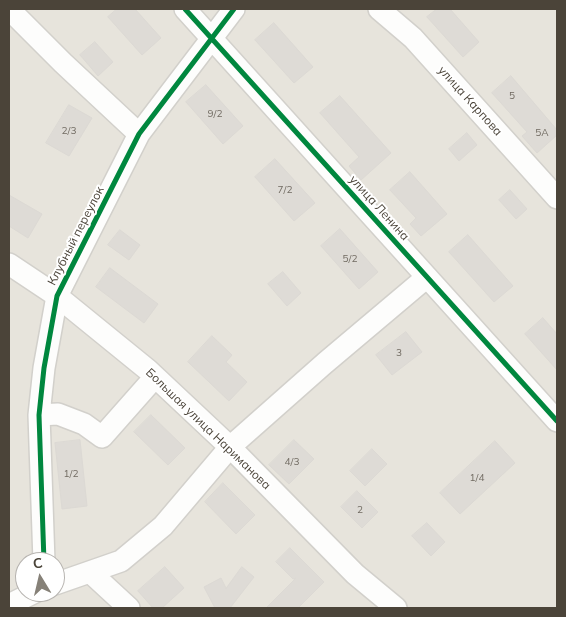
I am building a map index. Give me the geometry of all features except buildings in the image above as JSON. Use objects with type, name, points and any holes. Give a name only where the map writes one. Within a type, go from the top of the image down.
[{"type":"street","points":[[9,9],[139,134]]},
{"type":"street","name":"улица Ленина","points":[[185,9],[557,421]]},
{"type":"street","name":"Клубный переулок","points":[[44,552],[39,415],[44,368],[57,296],[139,134],[234,9]]},
{"type":"street","name":"улица Карпова","points":[[379,9],[413,38],[557,198]]},
{"type":"street","name":"Большая улица Нариманова","points":[[9,264],[57,296],[155,376],[230,447],[355,574],[396,608]]},
{"type":"street","points":[[65,581],[121,561],[163,526],[230,447],[325,362],[427,277]]},
{"type":"street","points":[[39,415],[58,414],[84,424],[102,436],[155,376]]},
{"type":"street","points":[[90,572],[129,608]]},
{"type":"shaded area","points":[[9,9],[557,9],[557,608],[9,608]]},
{"type":"cycle path","points":[[185,9],[557,421]]},
{"type":"cycle path","points":[[44,552],[39,415],[44,368],[57,296],[139,134],[234,9]]}]
